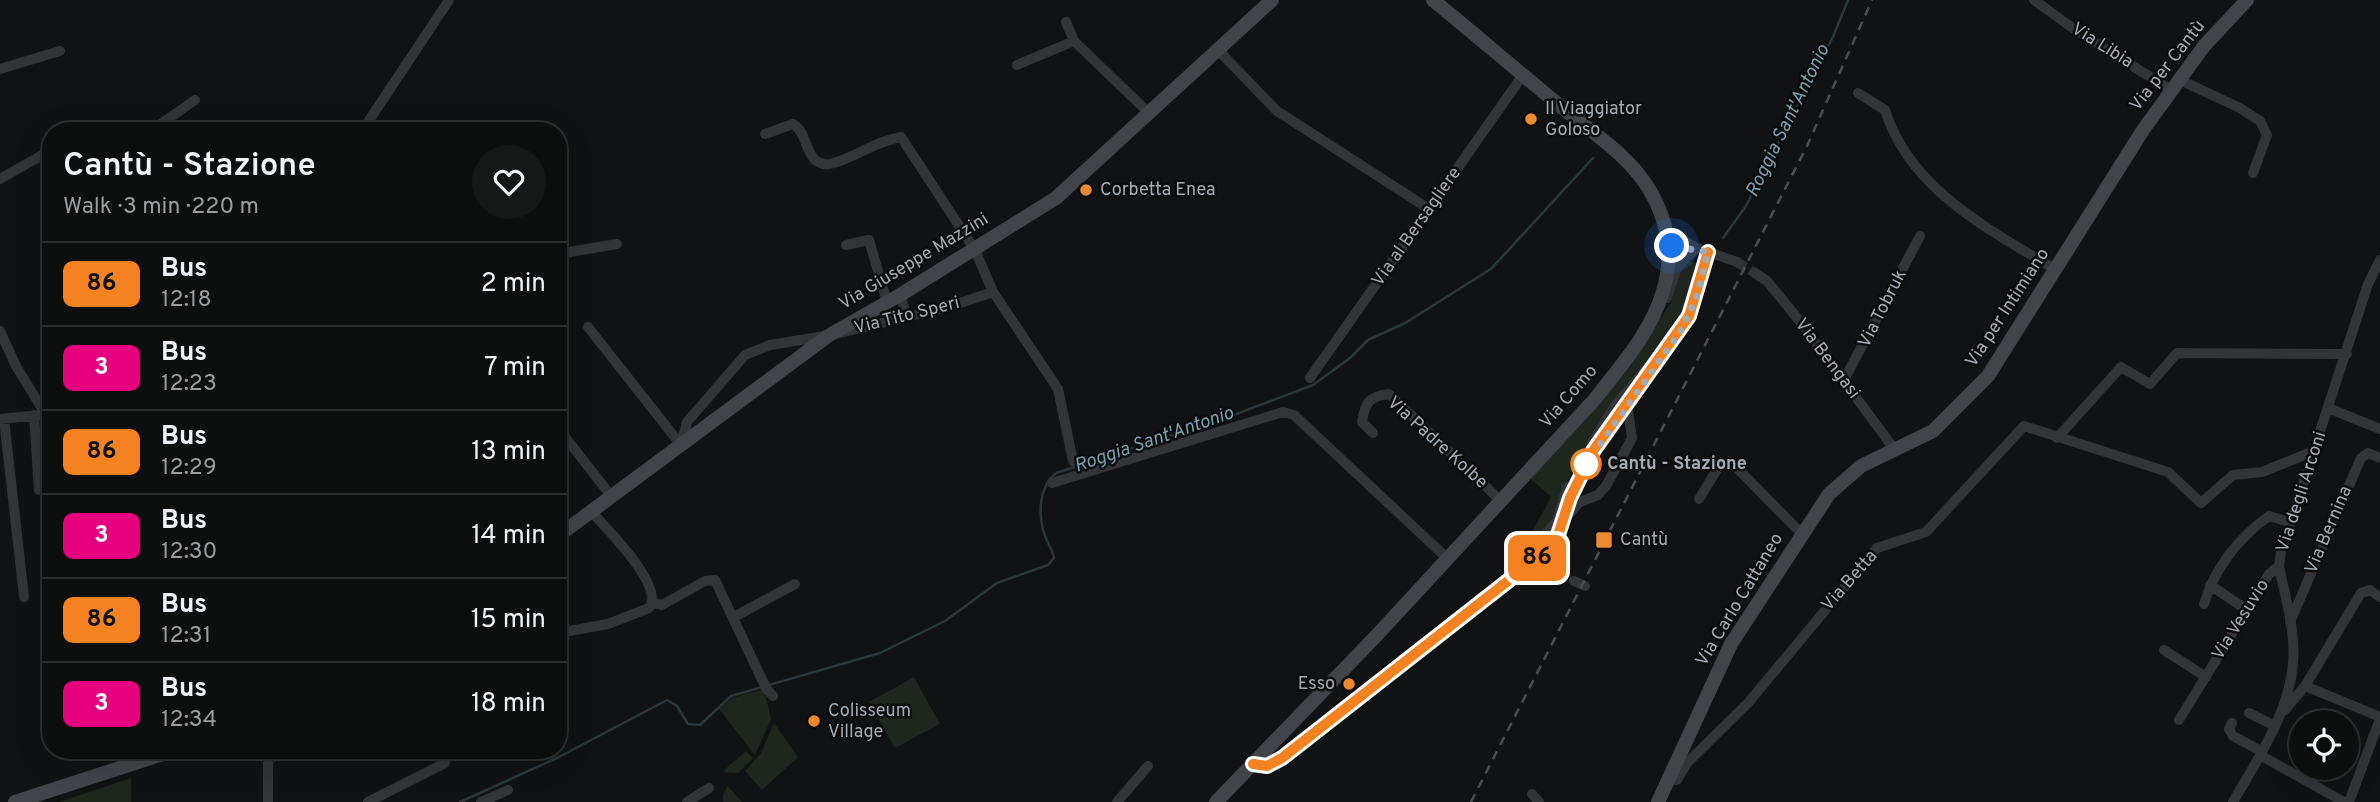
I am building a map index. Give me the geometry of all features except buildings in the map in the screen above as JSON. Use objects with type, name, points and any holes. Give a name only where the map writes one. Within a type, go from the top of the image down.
[{"type":"street","points":[[368,122],[449,0]]},
{"type":"street","name":"Via Giuseppe Mazzini","points":[[567,530],[828,336],[975,250],[1056,198],[1272,0]]},
{"type":"street","name":"Via Como","points":[[1219,800],[1448,559],[1595,399],[1626,358],[1657,308],[1667,278],[1667,237],[1649,189],[1632,167],[1433,0]]},
{"type":"street","name":"Via Libia","points":[[2034,0],[2074,29],[2175,85],[2260,121],[2267,135],[2253,173]]},
{"type":"street","name":"Via per Cantù","points":[[2124,159],[2175,85],[2247,0]]},
{"type":"street","points":[[1066,23],[1074,41],[1150,114]]},
{"type":"street","points":[[1017,65],[1074,41]]},
{"type":"street","points":[[0,69],[60,51]]},
{"type":"street","points":[[1219,51],[1277,111],[1429,209]]},
{"type":"street","name":"Via al Bersagliere","points":[[1310,378],[1523,75]]},
{"type":"street","points":[[1858,93],[1885,110],[1892,133],[1939,194],[2056,270]]},
{"type":"street","points":[[163,122],[194,100]]},
{"type":"street","points":[[765,134],[793,124],[802,129],[811,155],[818,163],[829,164],[883,140],[901,137],[975,250],[993,292],[1058,389],[1073,461]]},
{"type":"street","points":[[0,179],[42,155]]},
{"type":"street","name":"Via per Intimiano","points":[[1895,450],[1934,431],[1988,376],[2124,159]]},
{"type":"street","name":"Via Tobruk","points":[[1844,380],[1850,374],[1920,236]]},
{"type":"street","points":[[1667,237],[1679,248],[1703,250],[1737,262]]},
{"type":"street","points":[[846,245],[869,240],[893,299],[907,316]]},
{"type":"street","points":[[567,252],[617,244]]},
{"type":"street","points":[[1657,308],[1669,296],[1677,267],[1703,250]]},
{"type":"street","points":[[1253,764],[1267,766],[1282,758],[1555,544],[1578,478],[1593,451],[1689,316],[1703,250]]},
{"type":"street","points":[[1547,532],[1557,521],[1560,504],[1573,475],[1609,414],[1683,319],[1697,285],[1703,250]]},
{"type":"street","name":"Via degli Arconi","points":[[2233,802],[2280,716],[2289,689],[2293,660],[2290,623],[2279,566],[2290,522],[2368,284],[2380,260]]},
{"type":"street","name":"Via Bengasi","points":[[1755,272],[1776,292],[1895,450]]},
{"type":"street","name":"Via Tito Speri","points":[[681,445],[687,422],[745,355],[770,345],[828,336],[948,307],[993,292]]},
{"type":"street","points":[[588,327],[681,445]]},
{"type":"street","points":[[0,331],[16,366],[42,406]]},
{"type":"street","points":[[2057,438],[2121,367],[2150,384],[2177,353],[2347,354]]},
{"type":"street","name":"Via Padre Kolbe","points":[[1373,433],[1362,422],[1365,405],[1373,396],[1389,394],[1501,501]]},
{"type":"street","points":[[1563,520],[1577,505],[1598,495],[1606,486],[1632,438],[1628,404]]},
{"type":"street","points":[[2328,408],[2380,429]]},
{"type":"street","points":[[1052,483],[1283,412],[1294,415],[1448,559]]},
{"type":"street","points":[[34,415],[39,490]]},
{"type":"street","points":[[24,597],[1,419],[42,415]]},
{"type":"street","name":"Via Betta","points":[[1669,779],[1677,780],[1687,764],[1748,703],[1877,548],[1926,532],[2024,426],[2168,472],[2201,503],[2234,475],[2262,472],[2314,451]]},
{"type":"street","points":[[567,440],[612,498]]},
{"type":"street","name":"Via Carlo Cattaneo","points":[[1658,802],[1731,644],[1802,534],[1843,480],[1861,467],[1895,450]]},
{"type":"street","name":"Via Bernina","points":[[2290,623],[2361,458],[2368,453],[2380,458]]},
{"type":"street","points":[[1699,499],[1717,468],[1730,461],[1802,534]]},
{"type":"street","points":[[567,631],[607,624],[649,608],[652,602],[653,594],[639,567],[592,512]]},
{"type":"street","points":[[2204,604],[2210,585],[2232,551],[2261,521],[2269,516],[2290,522]]},
{"type":"street","name":"Via Vesuvio","points":[[2179,720],[2269,574],[2279,566]]},
{"type":"street","points":[[652,602],[662,605],[705,581],[715,580],[767,688]]},
{"type":"street","points":[[1574,581],[1585,586]]},
{"type":"street","points":[[734,617],[795,584]]},
{"type":"street","points":[[2210,585],[2247,610]]},
{"type":"street","points":[[2280,716],[2305,686],[2361,593],[2370,590],[2380,597]]},
{"type":"street","name":"Via Vesuvio","points":[[2164,650],[2206,677]]},
{"type":"street","points":[[2305,686],[2380,718],[2350,802]]},
{"type":"street","points":[[2249,712],[2275,726]]},
{"type":"street","points":[[2232,723],[2229,729],[2233,736],[2344,802]]},
{"type":"street","points":[[15,802],[147,759]]},
{"type":"street","points":[[268,802],[269,759]]},
{"type":"street","points":[[268,763],[272,759]]},
{"type":"street","points":[[368,802],[445,763]]},
{"type":"street","points":[[1116,802],[1149,766]]},
{"type":"street","points":[[687,802],[709,788]]},
{"type":"street","points":[[481,802],[508,790]]},
{"type":"shaded area","points":[[1689,261],[1696,263],[1698,272],[1688,306],[1676,329],[1633,379],[1574,466],[1549,528],[1526,543],[1551,497],[1530,478],[1655,326],[1671,303],[1680,268]]},
{"type":"shaded area","points":[[914,677],[940,724],[895,748],[869,702]]},
{"type":"shaded area","points":[[764,689],[771,719],[755,755],[719,709],[732,698]]},
{"type":"shaded area","points":[[774,723],[798,757],[762,790],[745,771],[761,753]]},
{"type":"shaded area","points":[[746,751],[753,758],[738,773],[725,772],[724,770]]},
{"type":"shaded area","points":[[131,778],[131,802],[59,802]]},
{"type":"shaded area","points":[[728,786],[742,802],[723,802],[723,794]]},
{"type":"waterway","name":"Roggia Sant'Antonio","points":[[1723,238],[1746,206],[1833,37],[1848,0]]},
{"type":"waterway","name":"Roggia Sant'Antonio","points":[[567,753],[667,700],[677,706],[688,724],[700,725],[731,696],[880,653],[945,621],[997,583],[1048,565],[1054,558],[1043,528],[1041,502],[1046,486],[1056,473],[1223,419],[1313,385],[1350,358],[1368,340],[1405,323],[1491,269],[1593,158]]},
{"type":"waterway","name":"Roggia Sant'Antonio","points":[[460,802],[555,759]]},
{"type":"tunnel","points":[[1737,262],[1755,273]]},
{"type":"railway","points":[[1471,802],[1807,146],[1872,0]]},
{"type":"bus line","name":"86","points":[[1253,764],[1267,766],[1282,758],[1453,621],[1555,544],[1578,478],[1593,451],[1665,354],[1689,316],[1708,252]]},
{"type":"place","name":"Il Viaggiator Goloso","points":[[1531,119]]},
{"type":"place","name":"Corbetta Enea","points":[[1086,190]]},
{"type":"place","name":"Cantù - Stazione","points":[[1586,464]]},
{"type":"place","name":"Cantù","points":[[1604,540]]},
{"type":"place","name":"Esso","points":[[1349,684]]},
{"type":"place","name":"Colisseum Village","points":[[814,721]]},
{"type":"route","points":[[1586,464],[1609,428],[1680,332],[1696,299],[1708,252],[1697,248],[1672,246]]}]
